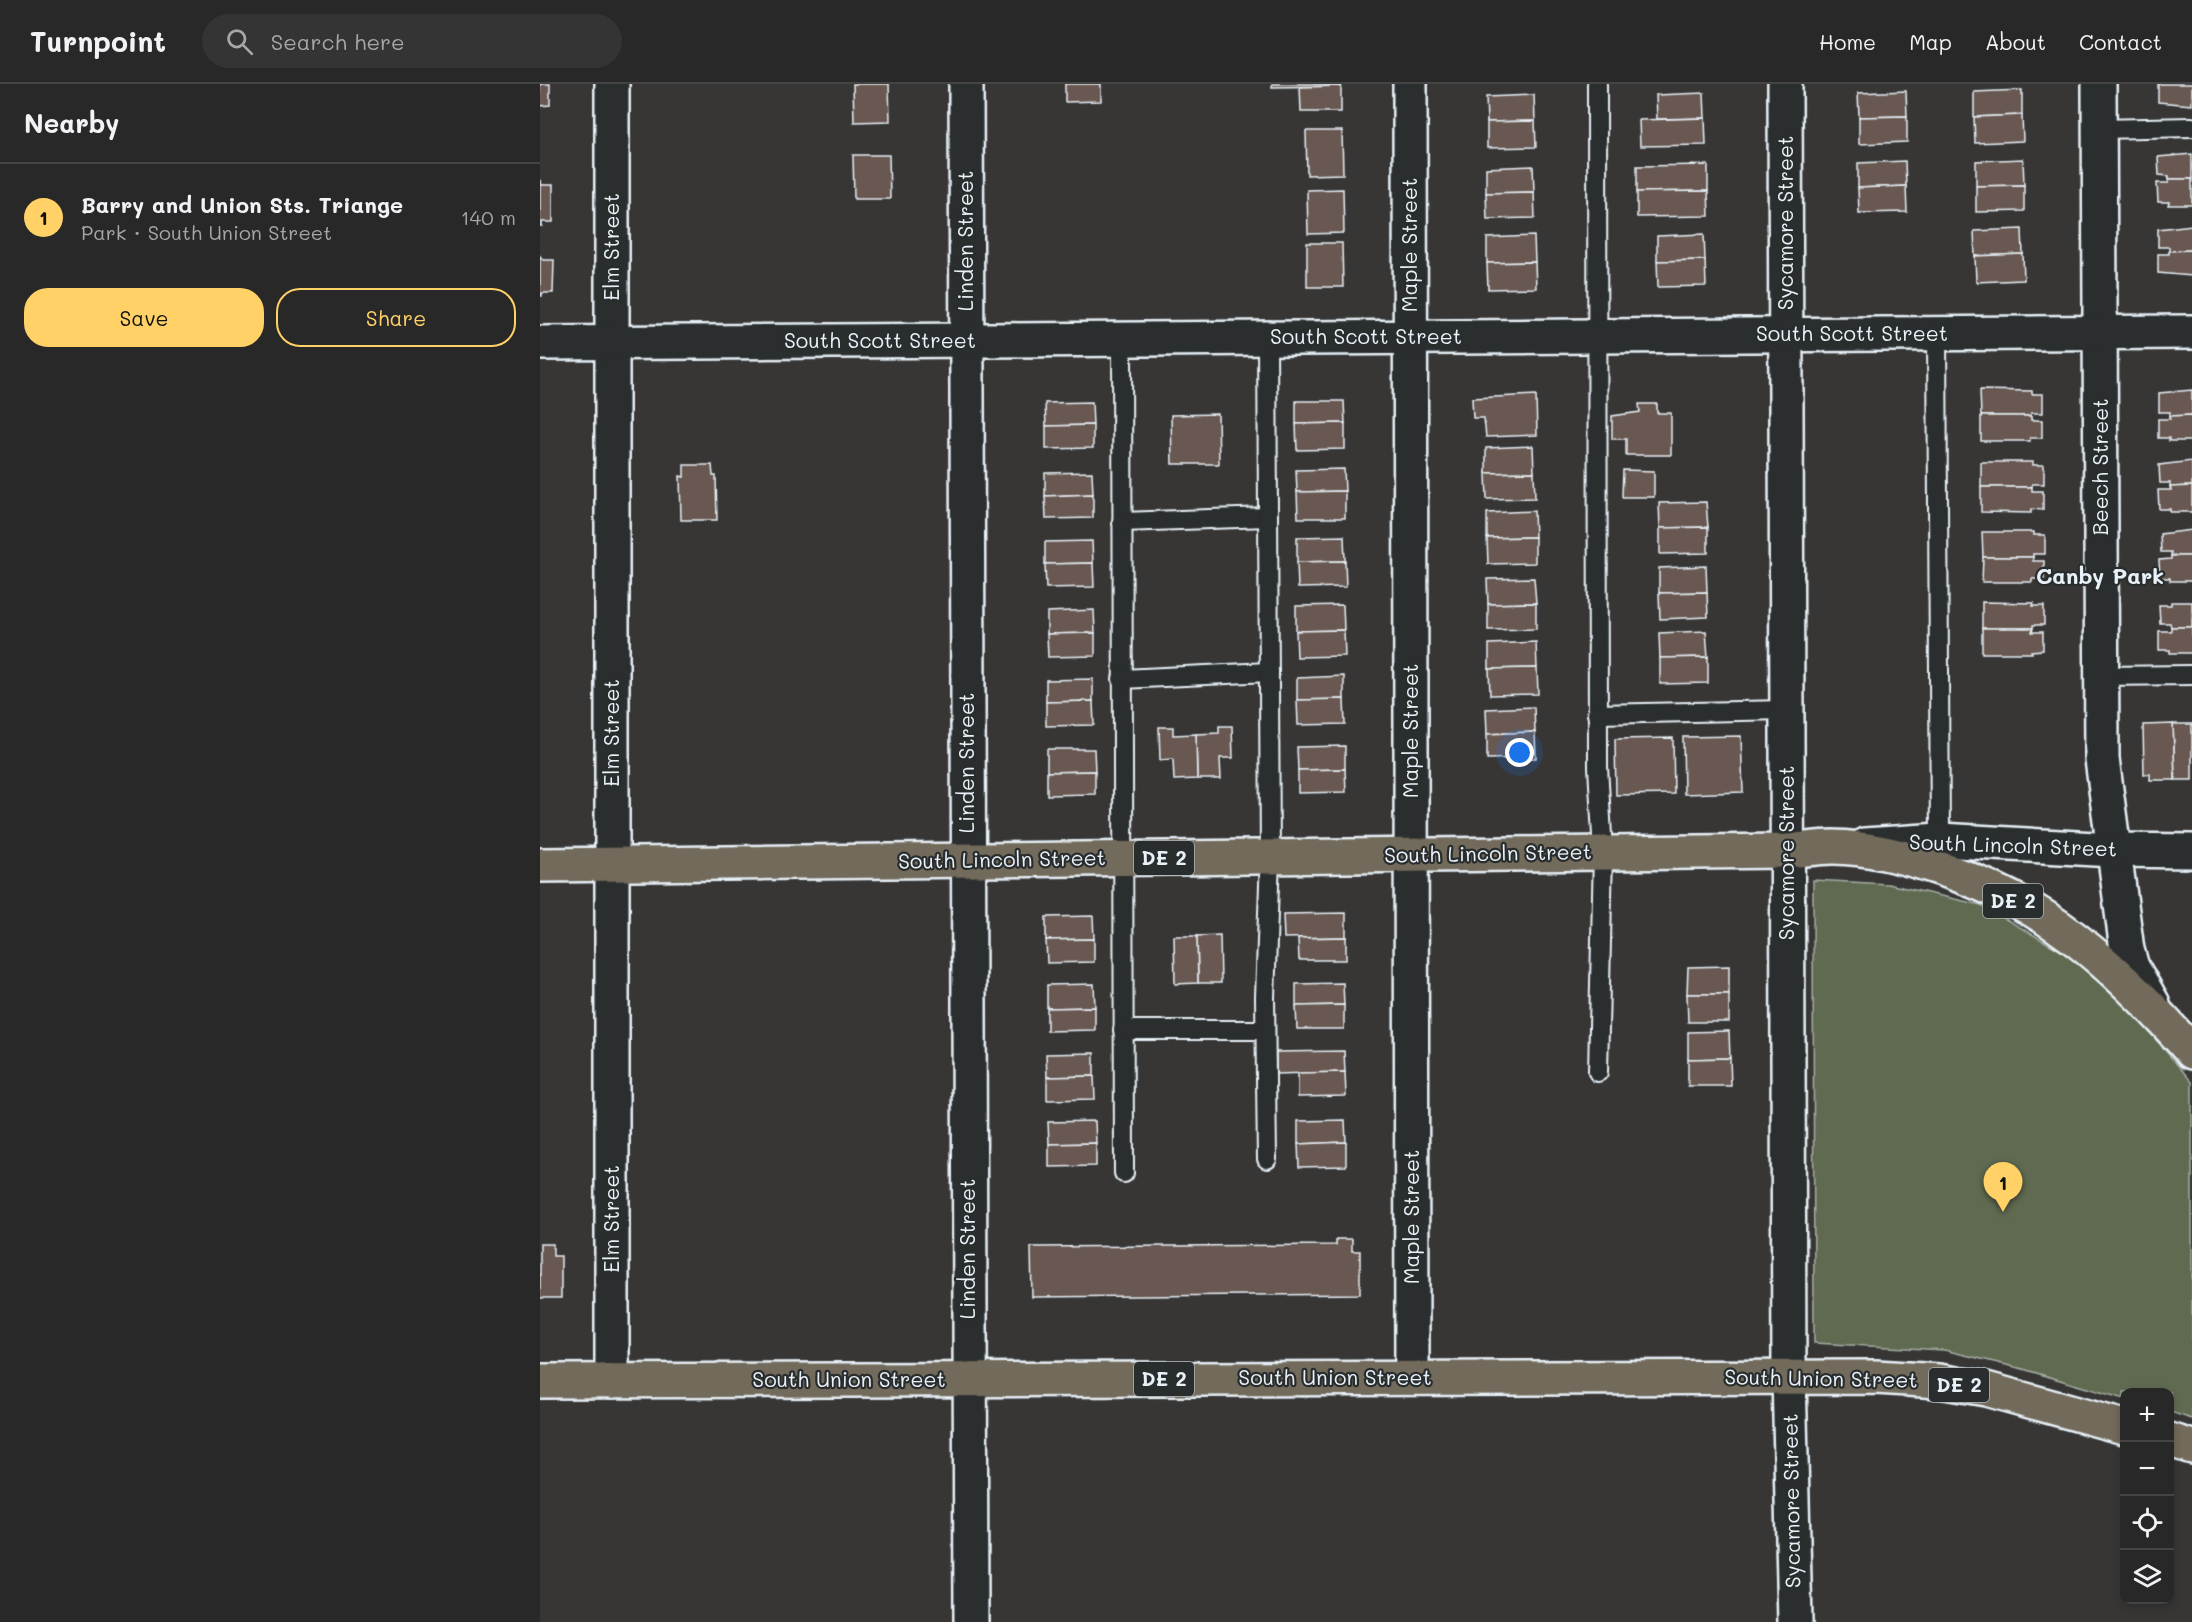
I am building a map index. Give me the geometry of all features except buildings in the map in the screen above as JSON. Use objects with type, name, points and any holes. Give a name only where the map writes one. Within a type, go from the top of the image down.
[{"type":"main road","name":"DE 2","points":[[1787,851],[1833,847],[1881,853],[1918,862],[1986,888],[2043,916],[2095,955],[2167,1023],[2192,1052]]},
{"type":"main road","name":"South Lincoln Street","points":[[540,865],[1787,851]]},
{"type":"main road","name":"South Union Street","points":[[540,1382],[1876,1377],[1939,1382],[2005,1394],[2120,1426]]},
{"type":"main road","points":[[2174,1442],[2192,1447]]},
{"type":"street","name":"Elm Street","points":[[612,84],[612,1381]]},
{"type":"street","name":"Linden Street","points":[[966,84],[968,1380],[971,1622]]},
{"type":"street","name":"Maple Street","points":[[1410,84],[1412,1378]]},
{"type":"street","name":"Sycamore Street","points":[[1785,84],[1789,1376],[1795,1622]]},
{"type":"street","name":"Beech Street","points":[[2099,84],[2102,759],[2127,950],[2146,994],[2167,1023]]},
{"type":"street","name":"South Scott Street","points":[[540,343],[2192,332]]},
{"type":"street","name":"South Lincoln Street","points":[[1833,847],[1940,840],[2113,850],[2192,851]]},
{"type":"lane","points":[[1597,84],[1597,714],[1603,853],[1598,1072]]},
{"type":"lane","points":[[2099,129],[2192,127]]},
{"type":"lane","points":[[1937,334],[1940,840]]},
{"type":"lane","points":[[1267,338],[1270,857],[1265,1030],[1267,1159]]},
{"type":"lane","points":[[1122,339],[1121,859],[1124,1173]]},
{"type":"lane","points":[[1122,522],[1268,517]]},
{"type":"lane","points":[[1122,679],[1269,672]]},
{"type":"lane","points":[[2101,676],[2192,675]]},
{"type":"lane","points":[[1597,714],[1787,710]]},
{"type":"lane","points":[[1123,1030],[1265,1030]]},
{"type":"green space","points":[[1813,880],[1888,884],[1981,905],[2070,956],[2135,1015],[2192,1082],[2192,1419],[2174,1413],[2174,1388],[2120,1388],[2120,1398],[2023,1369],[1944,1350],[1814,1343]]},
{"type":"place","name":"Barry and Union Sts. Triange","points":[[2003,1212]]},
{"type":"district","name":"Canby Park","points":[[2100,576]]}]
